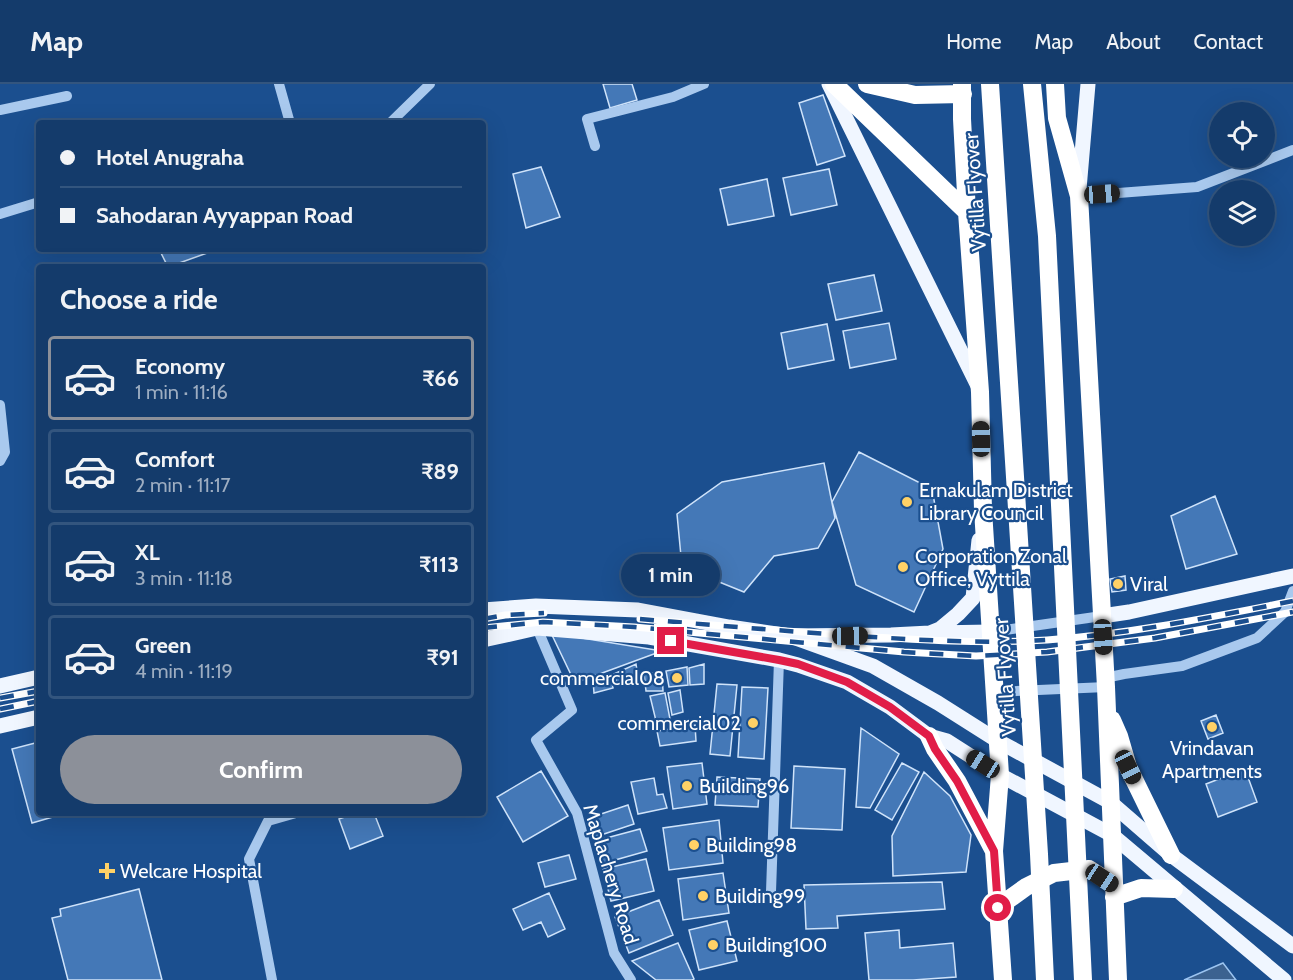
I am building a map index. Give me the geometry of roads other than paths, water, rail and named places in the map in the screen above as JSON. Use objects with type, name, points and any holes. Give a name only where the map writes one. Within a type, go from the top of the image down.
[{"type":"highway","points":[[834,84],[967,212]]},
{"type":"highway","points":[[867,84],[915,95],[954,89],[962,119],[980,392],[983,510],[1000,775],[994,851],[1003,980]]},
{"type":"highway","name":"Vytilla Flyover","points":[[990,84],[1045,980]]},
{"type":"highway","points":[[1032,84],[1047,236],[1083,980]]},
{"type":"highway","points":[[1055,84],[1057,118],[1079,196],[1102,616],[1118,980]]},
{"type":"highway","points":[[1106,705],[1119,736],[1128,767],[1171,855]]},
{"type":"highway","points":[[929,736],[957,781],[994,851]]},
{"type":"highway","points":[[998,908],[1026,887],[1054,873],[1089,869],[1114,891],[1142,888],[1174,889]]},
{"type":"main road","points":[[829,84],[980,392]]},
{"type":"main road","points":[[1079,196],[1088,84]]},
{"type":"main road","points":[[930,633],[940,629],[958,615],[972,598],[983,510]]},
{"type":"main road","points":[[1102,616],[1293,576]]},
{"type":"main road","points":[[486,610],[536,606],[638,609],[729,627],[790,636],[991,632]]},
{"type":"main road","points":[[486,639],[537,628],[649,637],[798,664],[847,682],[890,707],[929,736],[947,741],[1000,775],[1112,835],[1284,980]]},
{"type":"main road","points":[[790,636],[873,666],[998,741],[1110,802],[1171,855],[1293,946]]},
{"type":"main road","points":[[0,686],[36,678]]},
{"type":"main road","points":[[0,726],[36,718]]},
{"type":"street","points":[[279,84],[289,120]]},
{"type":"street","points":[[393,120],[430,84]]},
{"type":"street","points":[[595,146],[587,119],[673,98],[704,84]]},
{"type":"street","points":[[0,110],[67,96]]},
{"type":"street","points":[[1079,196],[1197,187],[1293,150]]},
{"type":"street","points":[[0,214],[36,203]]},
{"type":"street","points":[[0,405],[5,452],[0,461]]},
{"type":"street","points":[[995,692],[1105,682],[1124,674],[1182,666],[1257,638],[1286,612],[1293,591]]},
{"type":"street","points":[[991,632],[1102,616]]},
{"type":"street","name":"Maplachery Road","points":[[537,628],[572,710],[536,740],[577,813],[614,953],[631,980]]},
{"type":"street","points":[[771,892],[779,660]]},
{"type":"street","points":[[272,980],[249,860],[268,821],[286,816]]},
{"type":"water","points":[[1223,963],[1236,980],[1184,980]]},
{"type":"railway","points":[[640,619],[904,639],[1023,641],[1140,629],[1293,601]]},
{"type":"railway","points":[[486,628],[543,622],[634,627],[904,652],[976,656],[1047,652],[1155,638],[1293,612]]},
{"type":"railway","points":[[486,618],[544,613]]},
{"type":"railway","points":[[0,698],[36,692]]},
{"type":"railway","points":[[0,709],[36,702]]},
{"type":"place","name":"Ernakulam District Library Council","points":[[907,502]]},
{"type":"place","name":"Corporation Zonal Office, Vyttila","points":[[903,567]]},
{"type":"place","name":"Viral","points":[[1118,584]]},
{"type":"place","name":"commercial08","points":[[677,678]]},
{"type":"place","name":"commercial02","points":[[753,723]]},
{"type":"place","name":"Vrindavan Apartments","points":[[1212,727]]},
{"type":"place","name":"Building96","points":[[687,786]]},
{"type":"place","name":"Building98","points":[[694,845]]},
{"type":"place","name":"Welcare Hospital","points":[[107,871]]},
{"type":"place","name":"Building99","points":[[703,896]]},
{"type":"place","name":"Building100","points":[[713,945]]}]
